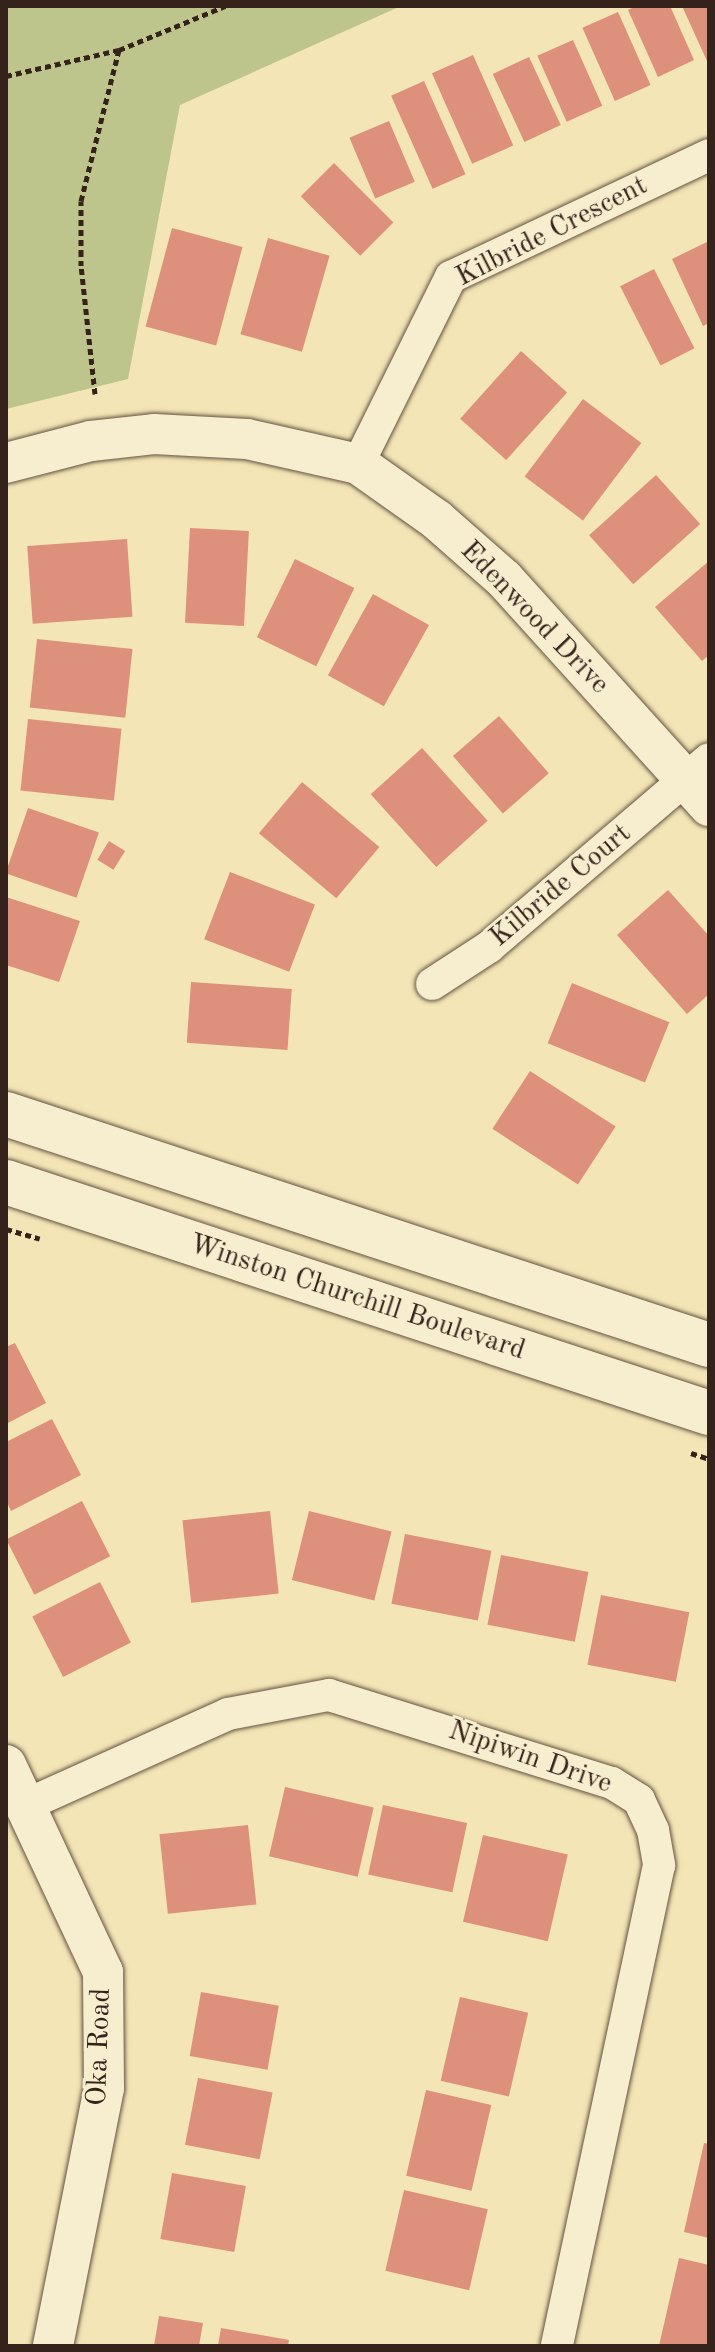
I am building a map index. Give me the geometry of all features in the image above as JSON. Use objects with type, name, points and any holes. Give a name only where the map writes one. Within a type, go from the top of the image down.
[{"type":"main road","points":[[6,1114],[709,1345]]},
{"type":"main road","name":"Winston Churchill Boulevard","points":[[6,1182],[709,1413]]},
{"type":"street","name":"Kilbride Crescent","points":[[358,464],[451,277],[709,155]]},
{"type":"street","name":"Edenwood Drive","points":[[6,463],[91,441],[154,434],[247,439],[358,464],[437,520],[504,579],[701,782]]},
{"type":"street","name":"Kilbride Court","points":[[432,984],[489,947],[701,782]]},
{"type":"street","name":"Nipiwin Drive","points":[[28,1804],[228,1714],[282,1699],[329,1695],[612,1783],[639,1800],[653,1830],[659,1865],[557,2346]]},
{"type":"street","name":"Oka Road","points":[[6,1765],[28,1804],[103,1972],[104,2088],[53,2346]]},
{"type":"path","points":[[6,76],[119,50],[225,6]]},
{"type":"path","points":[[95,394],[81,266],[81,201],[119,50]]},
{"type":"green space","points":[[6,6],[401,6],[180,105],[128,379],[6,409]]},
{"type":"building","points":[[636,6],[670,6],[694,60],[658,77],[628,10]]},
{"type":"building","points":[[682,6],[709,6],[707,61]]},
{"type":"building","points":[[618,12],[651,85],[615,101],[582,28]]},
{"type":"building","points":[[573,40],[602,106],[567,122],[537,56]]},
{"type":"building","points":[[473,55],[513,145],[472,164],[432,73]]},
{"type":"building","points":[[529,57],[561,125],[524,142],[493,74]]},
{"type":"building","points":[[424,81],[465,174],[433,189],[391,96]]},
{"type":"building","points":[[389,121],[415,182],[375,199],[349,138]]},
{"type":"building","points":[[334,163],[393,222],[360,256],[301,196]]},
{"type":"building","points":[[172,228],[243,247],[216,345],[146,327]]},
{"type":"building","points":[[268,238],[330,256],[302,352],[240,334]]},
{"type":"building","points":[[709,241],[709,323],[703,326],[672,259]]},
{"type":"building","points":[[654,269],[694,348],[661,366],[620,286]]},
{"type":"building","points":[[521,351],[567,392],[506,460],[460,419]]},
{"type":"building","points":[[583,399],[641,443],[583,520],[525,476]]},
{"type":"building","points":[[656,475],[700,524],[633,584],[589,535]]},
{"type":"building","points":[[190,528],[249,531],[244,626],[185,623]]},
{"type":"building","points":[[127,539],[132,617],[33,624],[27,546]]},
{"type":"building","points":[[295,559],[354,588],[316,666],[257,637]]},
{"type":"building","points":[[709,561],[709,655],[702,661],[655,607]]},
{"type":"building","points":[[373,594],[429,625],[384,706],[328,675]]},
{"type":"building","points":[[37,639],[132,649],[125,718],[30,708]]},
{"type":"building","points":[[499,716],[549,773],[503,813],[453,756]]},
{"type":"building","points":[[28,719],[121,729],[114,800],[20,791]]},
{"type":"building","points":[[422,748],[488,821],[436,867],[371,794]]},
{"type":"building","points":[[302,782],[379,847],[336,898],[259,833]]},
{"type":"building","points":[[28,808],[99,832],[76,898],[6,873]]},
{"type":"building","points":[[109,841],[125,851],[113,870],[97,860]]},
{"type":"building","points":[[230,872],[315,905],[289,972],[204,939]]},
{"type":"building","points":[[668,890],[709,936],[709,994],[687,1014],[617,935]]},
{"type":"building","points":[[6,897],[80,921],[59,982],[6,965]]},
{"type":"building","points":[[191,982],[292,989],[287,1050],[187,1043]]},
{"type":"building","points":[[572,983],[669,1022],[645,1083],[548,1043]]},
{"type":"building","points":[[530,1071],[616,1127],[578,1184],[492,1129]]},
{"type":"building","points":[[15,1343],[46,1403],[6,1424],[6,1347]]},
{"type":"building","points":[[52,1419],[81,1475],[11,1511],[6,1500],[6,1442]]},
{"type":"building","points":[[82,1501],[110,1556],[34,1595],[6,1540]]},
{"type":"building","points":[[270,1511],[279,1594],[191,1603],[182,1520]]},
{"type":"building","points":[[309,1511],[391,1532],[374,1600],[292,1580]]},
{"type":"building","points":[[405,1534],[491,1551],[478,1620],[391,1604]]},
{"type":"building","points":[[501,1555],[588,1572],[575,1642],[487,1625]]},
{"type":"building","points":[[100,1582],[131,1643],[63,1677],[32,1617]]},
{"type":"building","points":[[601,1595],[689,1612],[676,1682],[587,1665]]},
{"type":"building","points":[[285,1787],[374,1807],[358,1877],[269,1856]]},
{"type":"building","points":[[383,1805],[467,1823],[452,1892],[368,1874]]},
{"type":"building","points":[[248,1825],[256,1905],[168,1914],[159,1834]]},
{"type":"building","points":[[483,1835],[568,1855],[548,1941],[463,1922]]},
{"type":"building","points":[[201,1992],[279,2006],[268,2070],[190,2056]]},
{"type":"building","points":[[460,1997],[528,2013],[509,2097],[441,2081]]},
{"type":"building","points":[[198,2078],[273,2093],[260,2159],[185,2145]]},
{"type":"building","points":[[426,2090],[491,2105],[471,2191],[406,2176]]},
{"type":"building","points":[[704,2143],[709,2144],[709,2238],[684,2232]]},
{"type":"building","points":[[172,2173],[246,2186],[234,2252],[160,2239]]},
{"type":"building","points":[[404,2190],[488,2209],[469,2290],[385,2271]]},
{"type":"building","points":[[679,2258],[709,2265],[709,2346],[659,2346]]},
{"type":"building","points":[[159,2316],[203,2323],[199,2346],[154,2346]]},
{"type":"building","points":[[221,2328],[289,2340],[288,2346],[218,2346]]}]
